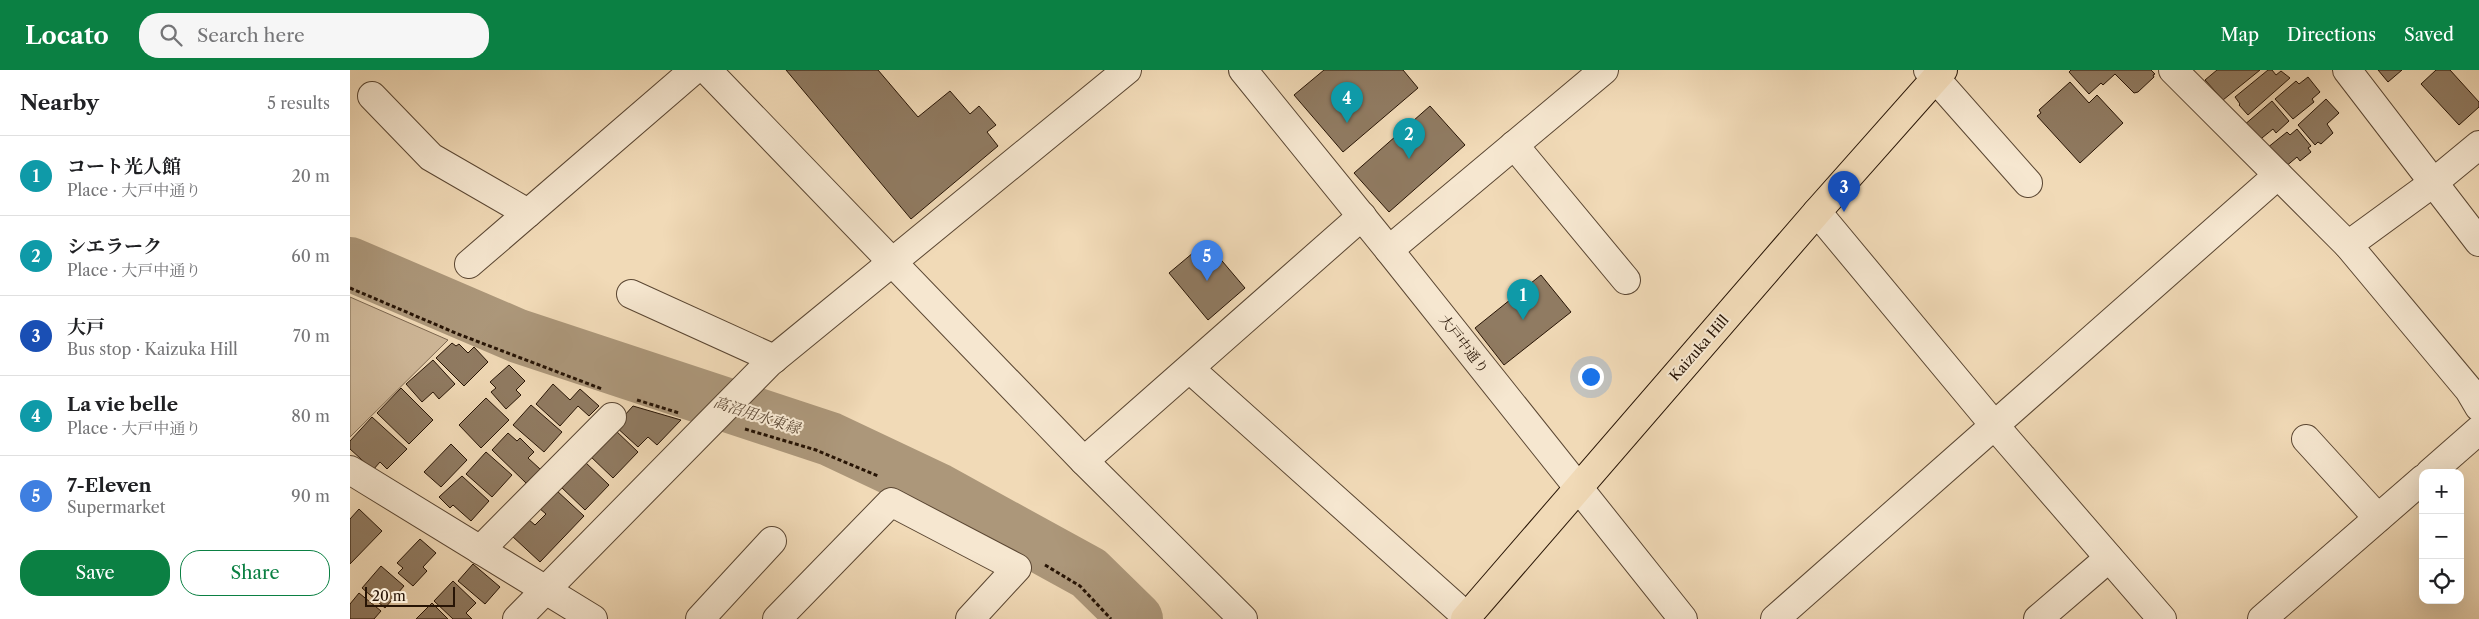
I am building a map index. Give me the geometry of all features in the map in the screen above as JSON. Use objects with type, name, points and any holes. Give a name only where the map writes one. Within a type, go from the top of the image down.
[{"type":"main road","name":"Kaizuka Hill","points":[[1466,618],[1935,73]]},
{"type":"street","points":[[469,264],[694,70]]},
{"type":"street","points":[[707,70],[1084,461],[1243,619]]},
{"type":"street","points":[[517,619],[774,358],[1126,70]]},
{"type":"street","name":"大戸中通り","points":[[1243,70],[1390,250],[1683,619]]},
{"type":"street","points":[[1390,250],[1604,70]]},
{"type":"street","points":[[2173,70],[2348,245],[2469,390],[2479,407]]},
{"type":"street","points":[[2347,70],[2479,242]]},
{"type":"street","points":[[1935,73],[2028,183]]},
{"type":"street","points":[[372,96],[431,157],[528,213]]},
{"type":"street","points":[[2348,245],[2479,144]]},
{"type":"street","points":[[1514,145],[1626,280]]},
{"type":"street","points":[[1775,619],[2278,175]]},
{"type":"street","points":[[1816,212],[1994,426],[2162,619]]},
{"type":"street","points":[[1084,461],[1362,216]]},
{"type":"street","points":[[631,294],[774,358]]},
{"type":"street","points":[[1190,369],[1466,618]]},
{"type":"street","points":[[480,550],[612,417]]},
{"type":"street","points":[[2435,469],[2479,430]]},
{"type":"street","points":[[2306,439],[2378,518]]},
{"type":"street","points":[[350,470],[593,619]]},
{"type":"street","points":[[2262,619],[2419,482]]},
{"type":"street","points":[[777,619],[891,502],[1017,568],[970,619]]},
{"type":"street","points":[[700,619],[772,542]]},
{"type":"street","points":[[2038,619],[2108,558]]},
{"type":"shaded area","points":[[350,297],[448,340],[350,437]]},
{"type":"building","points":[[786,70],[878,70],[918,117],[950,91],[970,114],[979,106],[996,125],[987,132],[998,146],[911,219]]},
{"type":"building","points":[[1324,70],[1403,70],[1418,88],[1343,152],[1294,95]]},
{"type":"building","points":[[2071,70],[2151,70],[2155,74],[2138,92],[2134,93],[2115,74],[2089,94],[2069,72]]},
{"type":"building","points":[[2217,70],[2260,70],[2223,100],[2205,80]]},
{"type":"building","points":[[2268,70],[2272,70],[2276,75],[2281,71],[2290,78],[2248,115],[2235,97]]},
{"type":"building","points":[[2378,70],[2402,70],[2388,82]]},
{"type":"building","points":[[2436,70],[2450,70],[2479,102],[2479,107],[2459,125],[2421,84]]},
{"type":"building","points":[[2308,77],[2320,92],[2312,99],[2314,102],[2293,119],[2275,99],[2296,81],[2299,84]]},
{"type":"building","points":[[2070,82],[2089,103],[2097,95],[2123,123],[2080,163],[2037,116],[2041,113],[2039,110]]},
{"type":"building","points":[[2326,99],[2339,113],[2327,124],[2333,133],[2321,144],[2318,142],[2315,145],[2298,125]]},
{"type":"building","points":[[2272,101],[2289,121],[2276,133],[2273,129],[2257,142],[2243,126]]},
{"type":"building","points":[[1430,106],[1465,145],[1389,212],[1354,173]]},
{"type":"building","points":[[2297,129],[2311,146],[2308,148],[2311,152],[2300,161],[2297,157],[2284,168],[2267,148],[2287,132],[2290,135]]},
{"type":"building","points":[[1206,242],[1245,288],[1208,320],[1169,273]]},
{"type":"building","points":[[1541,275],[1571,312],[1504,365],[1475,328]]},
{"type":"building","points":[[452,343],[456,346],[459,344],[468,353],[474,347],[488,362],[464,386],[436,358]]},
{"type":"building","points":[[433,360],[455,384],[439,399],[433,392],[422,402],[406,384]]},
{"type":"building","points":[[509,365],[525,381],[516,390],[521,395],[506,409],[491,392],[496,388],[490,382]]},
{"type":"building","points":[[553,384],[570,400],[580,389],[599,406],[589,416],[578,406],[560,426],[536,404]]},
{"type":"building","points":[[401,388],[433,420],[409,444],[377,413]]},
{"type":"building","points":[[486,398],[509,420],[481,448],[459,425]]},
{"type":"building","points":[[531,405],[562,432],[544,452],[513,425]]},
{"type":"building","points":[[633,406],[681,420],[657,445],[648,437],[638,447],[615,426]]},
{"type":"building","points":[[372,417],[407,449],[387,469],[380,462],[373,470],[350,449],[350,441]]},
{"type":"building","points":[[614,429],[638,452],[613,478],[589,455]]},
{"type":"building","points":[[508,433],[517,441],[520,438],[534,452],[528,458],[540,469],[526,483],[492,450]]},
{"type":"building","points":[[451,444],[467,460],[441,487],[424,472]]},
{"type":"building","points":[[486,452],[512,475],[492,497],[466,474]]},
{"type":"building","points":[[584,461],[609,485],[585,510],[560,486]]},
{"type":"building","points":[[462,476],[489,501],[471,521],[453,505],[450,508],[439,497]]},
{"type":"building","points":[[556,490],[584,516],[540,562],[512,536],[528,519],[535,525],[546,514],[539,508]]},
{"type":"building","points":[[359,509],[382,531],[350,564],[350,519]]},
{"type":"building","points":[[420,539],[436,553],[423,567],[427,571],[413,586],[398,573],[403,568],[397,563]]},
{"type":"building","points":[[473,564],[500,587],[485,604],[458,581]]},
{"type":"building","points":[[381,566],[404,586],[385,608],[362,588]]},
{"type":"building","points":[[453,581],[476,603],[466,613],[472,619],[453,619],[434,601]]},
{"type":"building","points":[[359,593],[381,611],[374,619],[350,619],[350,604]]},
{"type":"building","points":[[432,603],[448,619],[416,619]]},
{"type":"waterway","name":"高沼用水東縁","points":[[350,264],[518,336],[830,439],[938,490],[1089,573],[1136,619]]},
{"type":"place","name":"La vie belle","points":[[1347,123]]},
{"type":"place","name":"シエラーク","points":[[1409,159]]},
{"type":"place","name":"大戸","points":[[1844,212]]},
{"type":"place","name":"7-Eleven","points":[[1207,281]]},
{"type":"place","name":"コート光人館","points":[[1523,320]]}]
